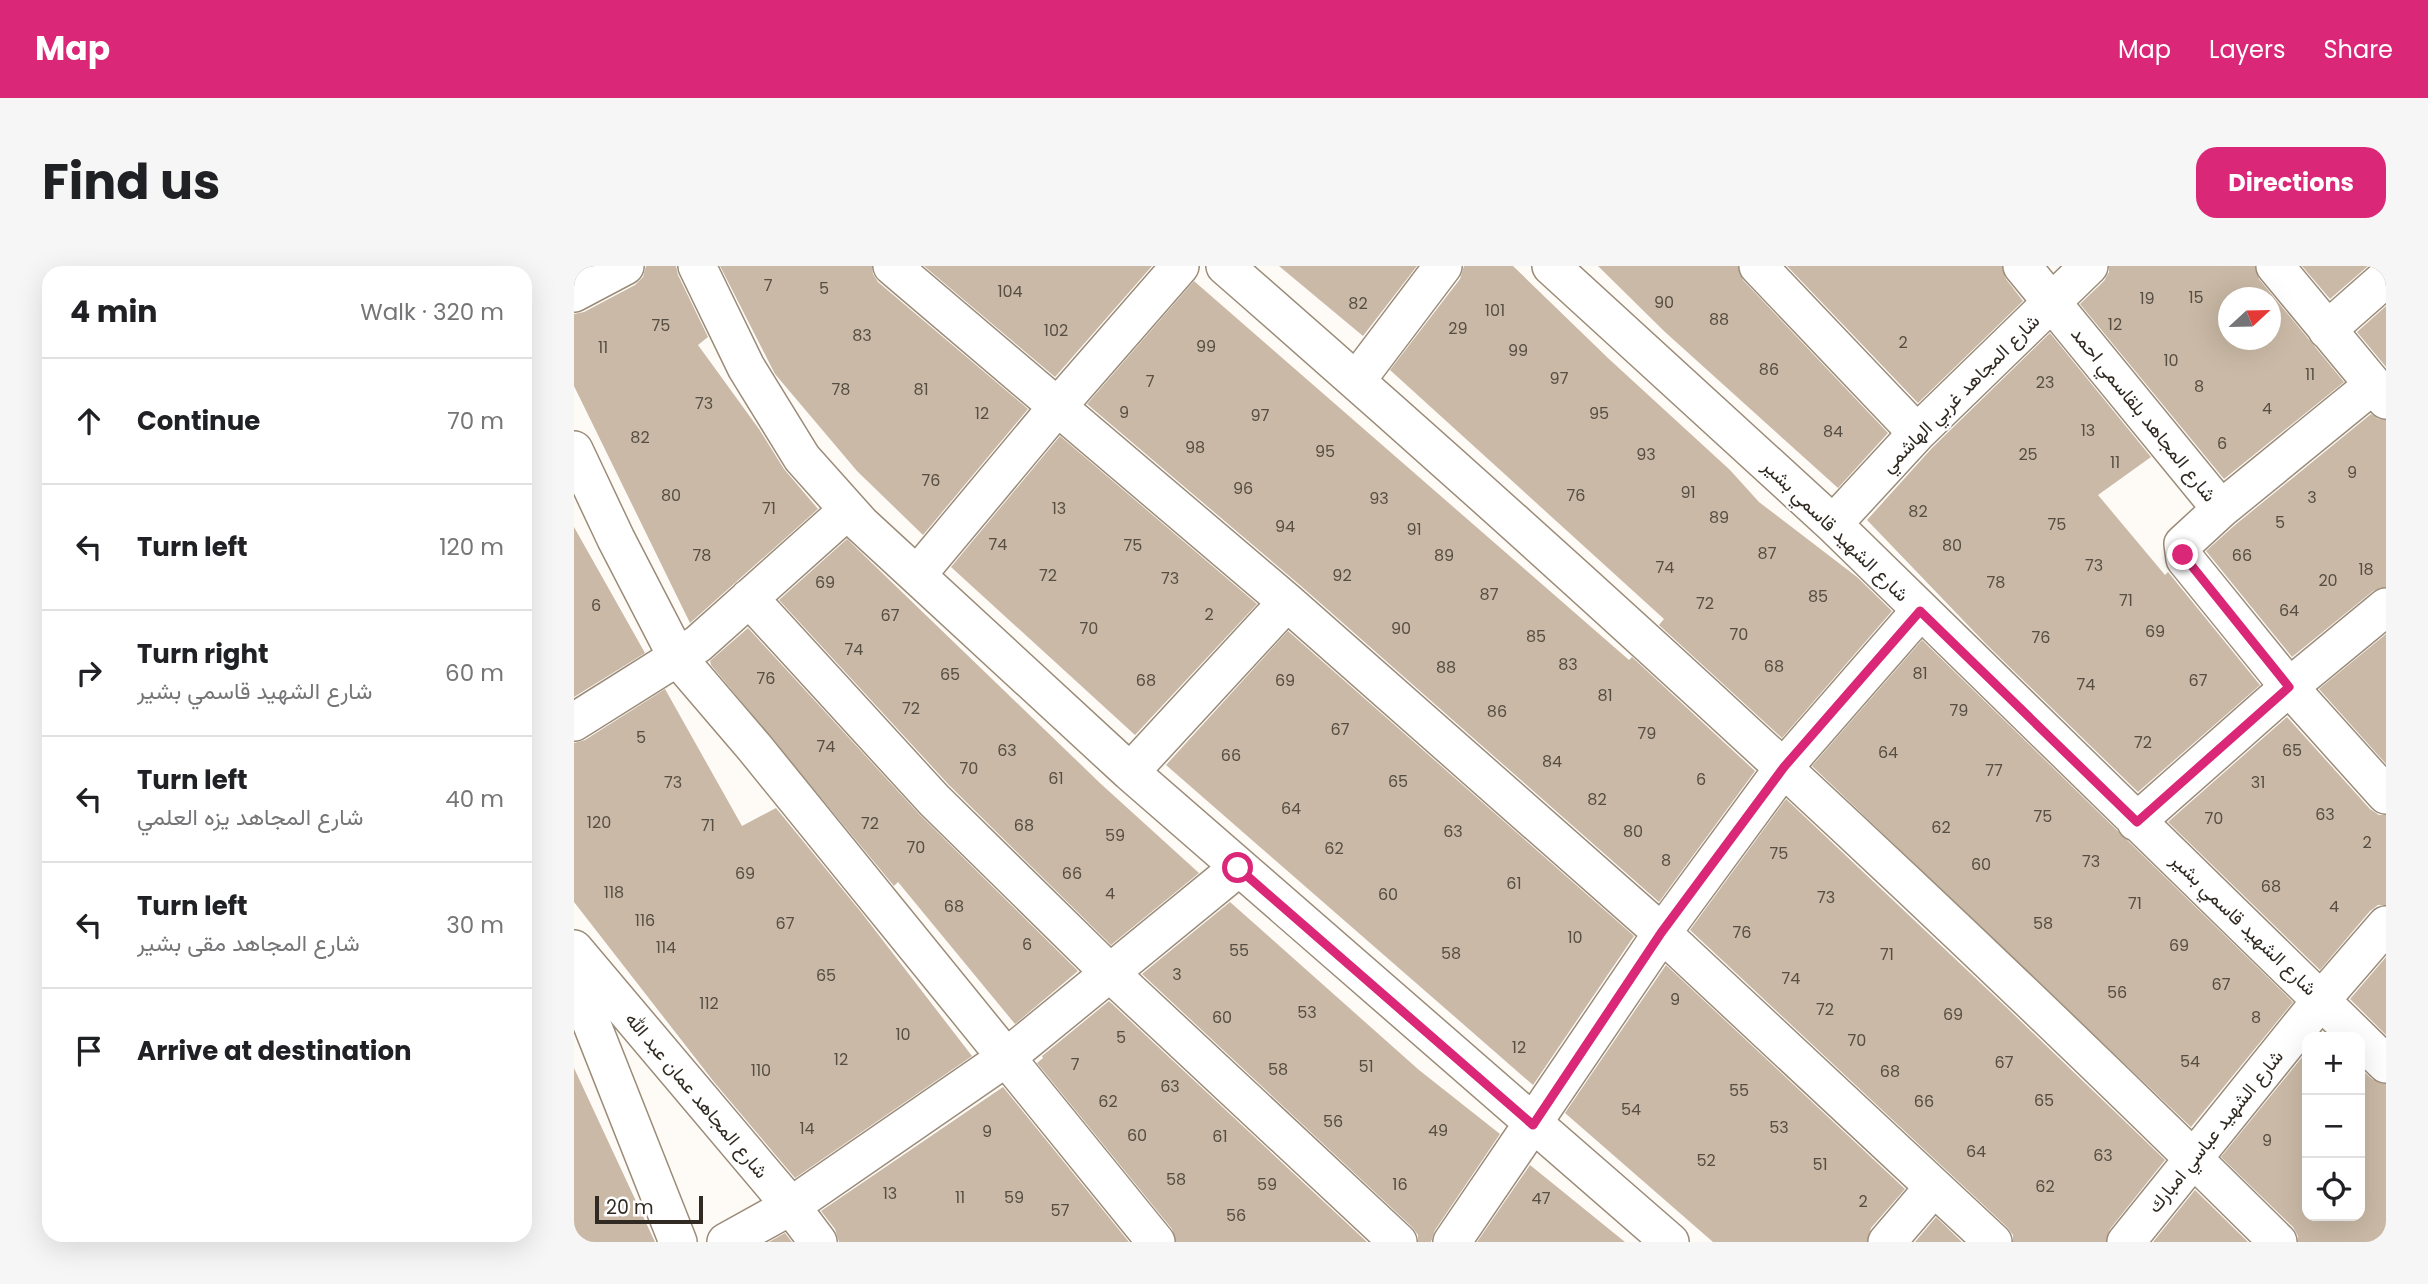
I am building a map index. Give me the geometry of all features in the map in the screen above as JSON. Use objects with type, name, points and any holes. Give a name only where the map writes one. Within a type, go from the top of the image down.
[{"type":"street","points":[[574,293],[625,266]]},
{"type":"street","points":[[698,266],[746,367],[802,458],[848,510],[1129,772],[1670,1242]]},
{"type":"street","points":[[892,266],[1287,603],[1661,933],[1993,1242]]},
{"type":"street","points":[[917,575],[1058,405],[1180,266]]},
{"type":"street","points":[[1225,266],[1356,380],[1784,767],[2194,1158],[2278,1242]]},
{"type":"street","points":[[1356,380],[1443,266]]},
{"type":"street","name":"شارع الشهيد قاسمي بشير","points":[[1551,266],[1833,524],[2386,1064]]},
{"type":"street","points":[[1758,266],[1917,433]]},
{"type":"street","name":"شارع المجاهد بلقاسمي احمد","points":[[2022,266],[2221,509],[2380,393]]},
{"type":"street","name":"شارع المجاهد غربي الهاشمي","points":[[1833,524],[1917,433],[2089,266]]},
{"type":"street","points":[[2275,266],[2380,393]]},
{"type":"street","points":[[2327,330],[2386,278]]},
{"type":"street","points":[[574,450],[677,657],[754,747],[1156,1242]]},
{"type":"street","points":[[2221,509],[2183,544],[2183,555],[2289,687],[2386,796]]},
{"type":"street","points":[[574,722],[698,644],[848,510]]},
{"type":"street","points":[[749,598],[934,800],[1110,973],[1398,1242]]},
{"type":"street","points":[[1129,772],[1287,603]]},
{"type":"street","points":[[2137,822],[2289,687],[2386,607]]},
{"type":"street","points":[[1452,1242],[1661,933],[1784,767],[1920,611]]},
{"type":"street","points":[[726,1242],[791,1206],[1007,1057],[1238,868]]},
{"type":"street","name":"شارع الشهيد عباسي امبارك","points":[[2126,1242],[2322,999],[2386,925]]},
{"type":"street","name":"شارع المجاهد عمان عبد الله","points":[[574,949],[791,1206],[818,1242]]},
{"type":"street","points":[[574,979],[678,1242]]},
{"type":"street","points":[[1887,1242],[1934,1187]]},
{"type":"building","points":[[646,266],[676,266],[708,337],[698,345],[759,429],[784,469],[818,509],[690,623],[574,386],[574,314],[584,312],[635,285],[643,277]]},
{"type":"building","points":[[720,266],[872,266],[878,282],[1028,409],[923,535],[857,471],[775,374]]},
{"type":"building","points":[[924,266],[1152,266],[1055,377]]},
{"type":"building","points":[[1279,266],[1417,266],[1363,336]]},
{"type":"building","points":[[1464,266],[1513,266],[1730,470],[1759,502],[1857,577],[1892,611],[1782,738],[1659,625],[1664,619],[1390,370],[1460,279]]},
{"type":"building","points":[[1598,266],[1738,266],[1743,280],[1888,433],[1838,488],[1665,332]]},
{"type":"building","points":[[1787,266],[2002,266],[2006,279],[2023,301],[1918,403]]},
{"type":"building","points":[[2109,266],[2255,266],[2259,279],[2266,287],[2218,287],[2218,350],[2281,350],[2281,306],[2344,382],[2224,479],[2080,304],[2104,281]]},
{"type":"building","points":[[2302,266],[2368,266],[2330,299]]},
{"type":"building","points":[[1194,281],[1629,660],[1632,657],[1755,771],[1659,902],[1301,586],[1087,404]]},
{"type":"building","points":[[2386,306],[2386,367],[2357,332]]},
{"type":"building","points":[[2050,333],[2151,457],[2098,495],[2165,575],[2168,572],[2260,685],[2138,792],[1986,644],[1867,520],[1932,448]]},
{"type":"building","points":[[2371,414],[2386,420],[2386,587],[2373,591],[2292,657],[2206,551]]},
{"type":"building","points":[[1060,436],[1257,604],[1135,735],[951,567]]},
{"type":"building","points":[[574,527],[645,653],[574,697]]},
{"type":"building","points":[[847,539],[1101,784],[1199,873],[1111,945],[949,785],[779,600]]},
{"type":"building","points":[[748,628],[919,814],[1078,971],[1015,1024],[898,882],[894,886],[711,665],[710,661]]},
{"type":"building","points":[[1288,631],[1634,936],[1533,1085],[1166,765]]},
{"type":"building","points":[[2386,634],[2386,764],[2319,689]]},
{"type":"building","points":[[1922,640],[2293,1002],[2191,1127],[1812,766]]},
{"type":"building","points":[[665,689],[742,826],[776,808],[861,912],[972,1056],[795,1178],[714,1082],[574,902],[574,743],[585,740]]},
{"type":"building","points":[[2287,717],[2370,809],[2379,815],[2386,815],[2386,905],[2378,905],[2370,911],[2320,970],[2168,822]]},
{"type":"building","points":[[1786,799],[2165,1160],[2110,1229],[2106,1242],[2013,1242],[2013,1235],[2007,1227],[1690,930]]},
{"type":"building","points":[[1230,902],[1419,1070],[1500,1134],[1435,1230],[1431,1242],[1418,1242],[1418,1235],[1412,1227],[1142,974]]},
{"type":"building","points":[[2386,957],[2386,1035],[2350,999]]},
{"type":"building","points":[[1666,965],[1905,1189],[1871,1228],[1867,1242],[1713,1242],[1565,1113]]},
{"type":"building","points":[[1109,1001],[1367,1242],[1176,1242],[1172,1229],[1037,1063]]},
{"type":"building","points":[[2302,1057],[2302,1221],[2365,1221],[2365,1073],[2372,1079],[2386,1084],[2386,1242],[2298,1242],[2293,1227],[2221,1157]]},
{"type":"building","points":[[574,1068],[635,1199],[655,1242],[574,1242]]},
{"type":"building","points":[[1003,1087],[1129,1242],[839,1242],[835,1229],[821,1211]]},
{"type":"building","points":[[1530,1165],[1625,1242],[1477,1242]]},
{"type":"building","points":[[2195,1190],[2248,1242],[2153,1242]]},
{"type":"building","points":[[1936,1217],[1962,1242],[1915,1242]]},
{"type":"building","points":[[785,1233],[792,1242],[769,1242]]},
{"type":"route","points":[[1238,868],[1533,1125],[1661,933],[1784,767],[1920,611],[2137,822],[2289,687],[2183,555]]}]
